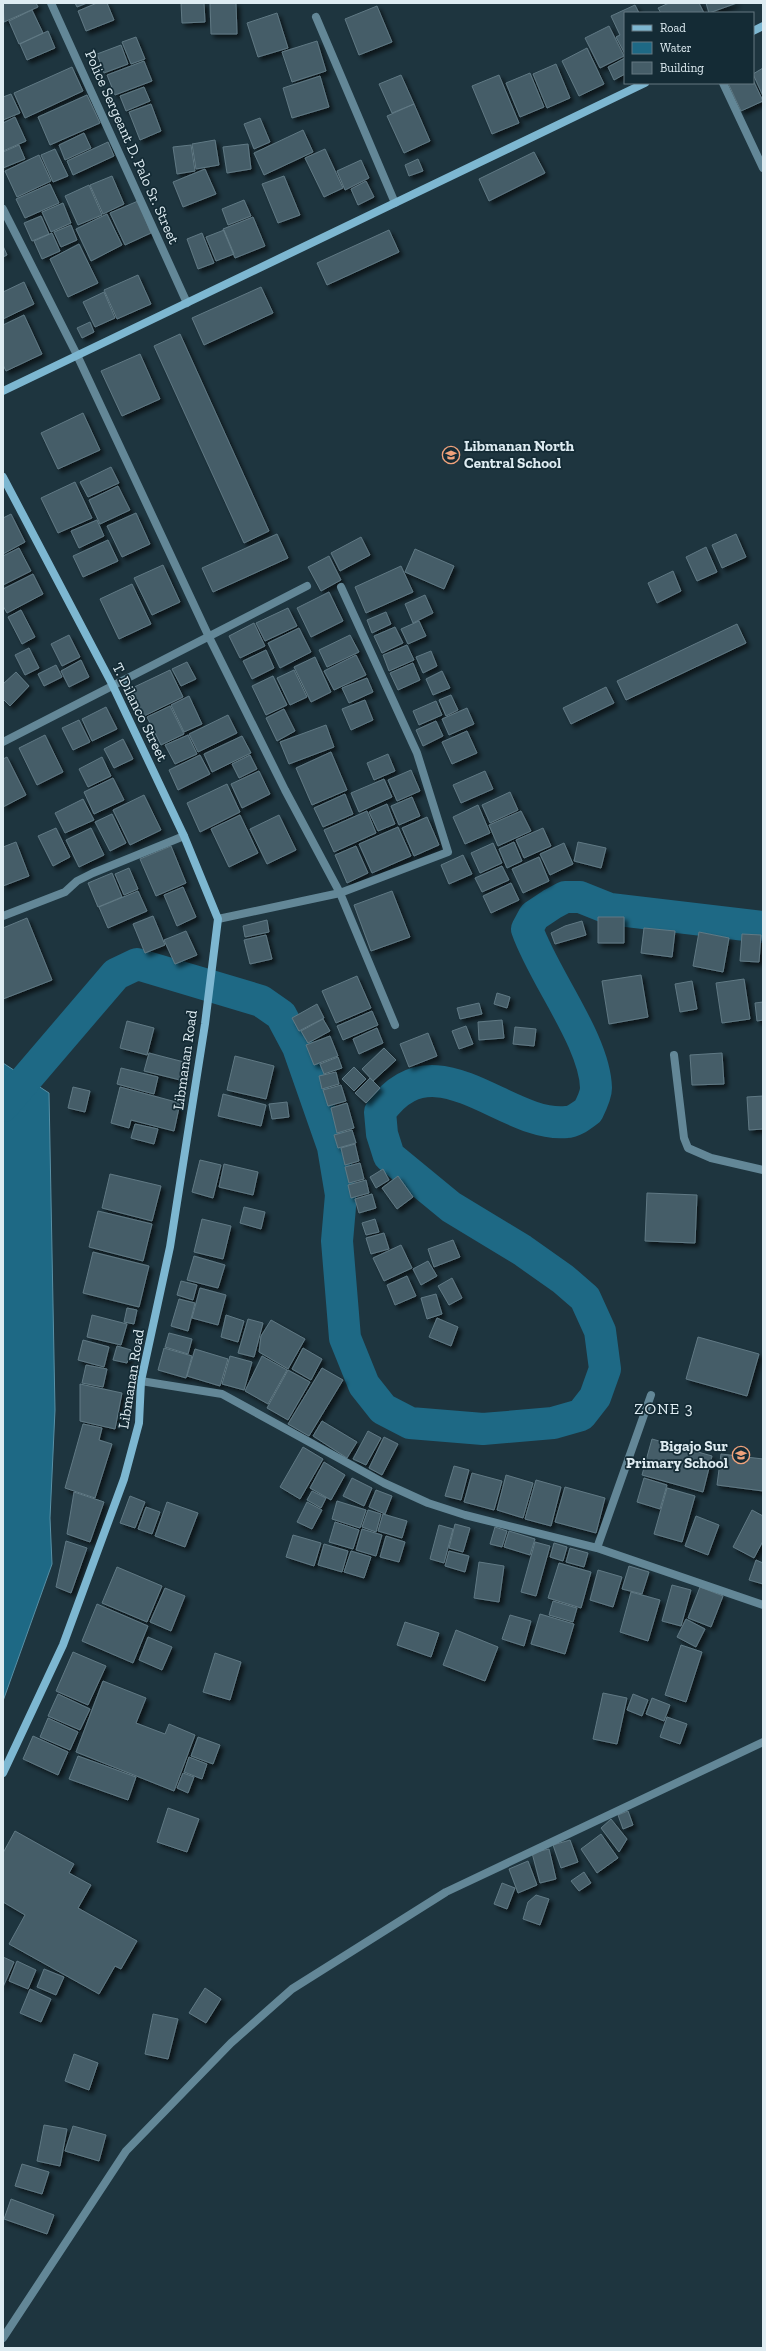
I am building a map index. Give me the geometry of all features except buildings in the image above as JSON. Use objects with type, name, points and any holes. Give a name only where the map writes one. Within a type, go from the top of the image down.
[{"type":"main road","points":[[754,30],[763,26]]},
{"type":"main road","points":[[3,391],[643,84]]},
{"type":"main road","name":"T. Dilanco Street","points":[[3,477],[112,684],[184,836],[218,919]]},
{"type":"main road","name":"Libmanan Road","points":[[3,1773],[63,1645],[124,1479],[139,1423],[141,1381],[170,1247],[205,1024],[218,919]]},
{"type":"street","name":"Police Sergeant D. Palo Sr. Street","points":[[51,3],[187,303]]},
{"type":"street","points":[[316,17],[395,203]]},
{"type":"street","points":[[723,84],[763,168]]},
{"type":"street","points":[[3,209],[77,355],[209,637],[285,790],[340,893],[395,1025]]},
{"type":"street","points":[[3,742],[112,684],[209,637],[306,586]]},
{"type":"street","points":[[218,919],[340,893],[448,852],[417,753],[341,588]]},
{"type":"street","points":[[3,916],[65,892],[77,881],[93,873],[184,836]]},
{"type":"street","points":[[674,1055],[684,1138],[688,1148],[710,1158],[763,1170]]},
{"type":"street","points":[[141,1381],[222,1394],[384,1483],[428,1503],[465,1515],[597,1548],[763,1605]]},
{"type":"street","points":[[597,1548],[651,1395]]},
{"type":"street","points":[[3,2338],[126,2151],[231,2043],[292,1989],[446,1892],[763,1742]]},
{"type":"water","points":[[3,1063],[49,1093],[55,1410],[50,1518],[52,1564],[3,1701]]},
{"type":"waterway","points":[[3,1106],[116,974],[137,964],[261,1001],[281,1015],[298,1047],[333,1147],[341,1195],[337,1241],[345,1338],[364,1385],[383,1409],[410,1423],[483,1429],[553,1423],[581,1415],[595,1397],[605,1369],[600,1331],[585,1298],[563,1279],[522,1250],[451,1207],[389,1156],[382,1134],[380,1112],[401,1090],[424,1082],[447,1083],[471,1090],[520,1112],[544,1120],[570,1122],[588,1111],[596,1088],[593,1070],[587,1050],[578,1029],[544,967],[527,929],[534,916],[565,897],[580,897],[610,909],[763,927]]},
{"type":"place","name":"Libmanan North Central School","points":[[451,455]]},
{"type":"place","name":"Bigajo Sur Primary School","points":[[741,1455]]},
{"type":"district","name":"ZONE 3","points":[[664,1408]]}]
